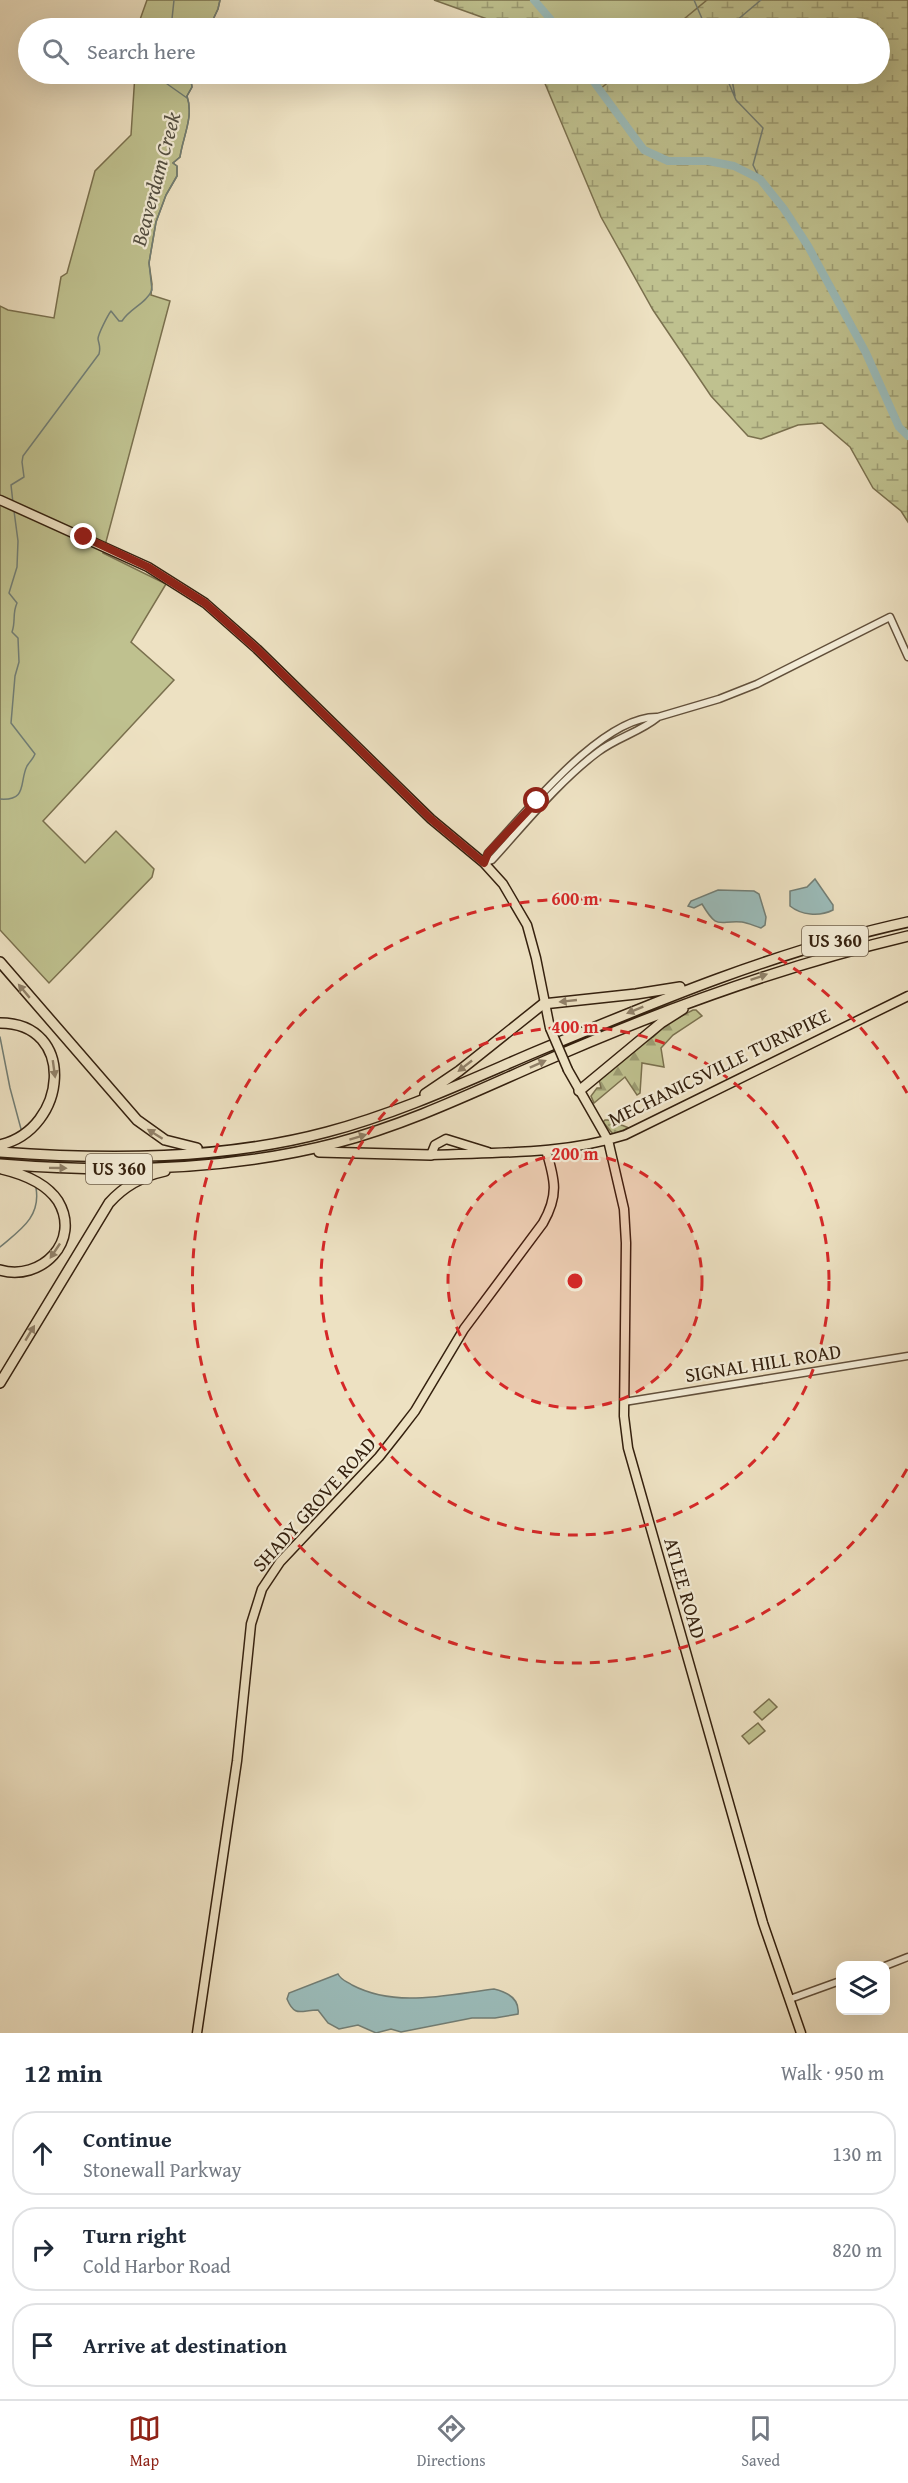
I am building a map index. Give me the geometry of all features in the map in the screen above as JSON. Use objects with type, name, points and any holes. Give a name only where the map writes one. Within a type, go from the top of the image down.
[{"type":"highway","name":"US 360","points":[[0,1152],[118,1156],[233,1149],[294,1140],[355,1124],[411,1105],[685,990],[748,967],[816,946],[908,922]]},
{"type":"highway","name":"US 360","points":[[0,1166],[114,1169],[238,1161],[316,1148],[387,1128],[669,1009],[806,962],[908,936]]},
{"type":"highway","points":[[1,963],[132,1114],[156,1135],[182,1146],[201,1148],[294,1140]]},
{"type":"highway","points":[[355,1124],[428,1093],[543,1004],[657,992],[748,967]]},
{"type":"highway","points":[[579,1091],[666,1019],[740,984]]},
{"type":"highway","points":[[0,1023],[20,1025],[36,1035],[47,1047],[54,1068],[54,1087],[49,1104],[36,1125],[23,1136],[0,1145]]},
{"type":"highway","points":[[260,1158],[334,1151],[379,1155],[431,1155]]},
{"type":"highway","points":[[0,1383],[96,1222],[116,1195],[130,1184],[156,1173],[238,1161]]},
{"type":"highway","points":[[0,1166],[28,1177],[49,1192],[61,1208],[64,1228],[62,1240],[56,1252],[40,1267],[22,1273],[0,1270]]},
{"type":"main road","name":"ATLEE ROAD","points":[[0,500],[148,567],[205,603],[257,649],[424,813],[484,863],[503,884],[527,924],[550,1028],[568,1070],[608,1140],[626,1217],[624,1402],[626,1438],[763,1923],[801,2033]]},
{"type":"main road","name":"MECHANICSVILLE TURNPIKE","points":[[431,1155],[575,1147],[635,1131],[908,996]]},
{"type":"main road","points":[[431,1155],[434,1146],[440,1140],[454,1140],[488,1152]]},
{"type":"main road","points":[[445,1154],[446,1144],[454,1140]]},
{"type":"main road","name":"SHADY GROVE ROAD","points":[[197,2033],[237,1761],[249,1633],[258,1596],[280,1562],[379,1457],[403,1427],[464,1329],[543,1223],[552,1205],[555,1189],[546,1150]]},
{"type":"street","points":[[484,863],[488,853],[580,756],[604,738],[629,724],[647,717],[658,717],[719,699],[752,686],[890,617],[908,657]]},
{"type":"street","name":"SIGNAL HILL ROAD","points":[[624,1402],[908,1356]]},
{"type":"street","points":[[890,1963],[908,1957]]},
{"type":"street","points":[[790,1999],[836,1982]]},
{"type":"green space","points":[[147,0],[220,0],[214,18],[141,18]]},
{"type":"green space","points":[[434,0],[908,0],[908,522],[901,511],[873,488],[850,447],[822,423],[798,425],[761,439],[748,436],[711,396],[653,310],[601,217],[545,84],[890,84],[890,18],[484,18]]},
{"type":"green space","points":[[534,0],[707,0],[685,18],[549,18]]},
{"type":"green space","points":[[134,84],[192,84],[187,96],[189,119],[180,157],[173,163],[177,166],[177,176],[166,195],[156,222],[149,263],[151,295],[170,301],[103,553],[166,584],[131,642],[174,680],[43,821],[85,863],[116,831],[154,869],[152,877],[49,983],[0,930],[0,306],[8,310],[54,318],[61,277],[67,273],[95,171],[131,135]]},
{"type":"green space","points":[[595,84],[606,84],[599,90]]},
{"type":"green space","points":[[693,1010],[702,1016],[673,1035],[661,1048],[664,1067],[642,1063],[640,1093],[637,1095],[625,1077],[594,1103],[591,1096],[597,1088],[601,1088],[599,1079],[668,1023]]},
{"type":"green space","points":[[605,1120],[629,1128],[613,1134],[603,1122]]},
{"type":"green space","points":[[769,1699],[777,1707],[762,1720],[754,1712]]},
{"type":"green space","points":[[758,1723],[765,1731],[749,1744],[742,1736]]},
{"type":"water","points":[[815,879],[833,905],[833,910],[822,914],[810,914],[790,906],[790,891],[807,887]]},
{"type":"water","points":[[718,890],[754,891],[759,894],[766,917],[765,925],[761,928],[742,922],[719,922],[712,918],[702,904],[694,908],[688,906],[691,901]]},
{"type":"water","points":[[338,1974],[352,1985],[369,1992],[404,1998],[494,1989],[504,1992],[515,2000],[518,2014],[495,2018],[472,2018],[401,2032],[391,2029],[376,2033],[358,2025],[339,2029],[328,2023],[318,2010],[299,2012],[290,2005],[287,1999],[289,1993]]},
{"type":"waterway","points":[[172,18],[174,0]]},
{"type":"waterway","name":"Beaverdam Creek","points":[[214,18],[220,0]]},
{"type":"waterway","points":[[534,0],[549,18]]},
{"type":"waterway","points":[[694,0],[702,18]]},
{"type":"waterway","points":[[740,18],[761,0]]},
{"type":"waterway","points":[[167,84],[187,98]]},
{"type":"waterway","name":"Beaverdam Creek","points":[[13,503],[11,485],[24,477],[23,456],[99,354],[98,337],[111,311],[119,321],[122,321],[146,299],[152,290],[149,263],[156,222],[166,195],[177,176],[177,166],[173,163],[180,157],[189,111],[187,96],[192,84]]},
{"type":"waterway","points":[[595,84],[644,150],[668,161],[708,161],[734,166],[760,179],[784,209],[808,246],[866,353],[899,427],[908,436]]},
{"type":"waterway","points":[[729,84],[736,100],[763,128],[753,165],[760,179]]},
{"type":"waterway","points":[[733,84],[735,96]]},
{"type":"waterway","name":"Beaverdam Creek","points":[[0,799],[9,799],[19,794],[27,766],[35,754],[11,723],[15,676],[19,662],[18,638],[12,632],[17,603],[9,593],[17,567],[18,541],[14,511]]},
{"type":"waterway","name":"Beaverdam Creek","points":[[0,1037],[21,1129]]},
{"type":"waterway","name":"Beaverdam Creek","points":[[0,1247],[21,1229],[32,1215],[37,1198],[36,1188]]},
{"type":"route","points":[[84,537],[148,567],[205,603],[257,649],[402,792],[484,863],[488,853],[537,801]]}]
